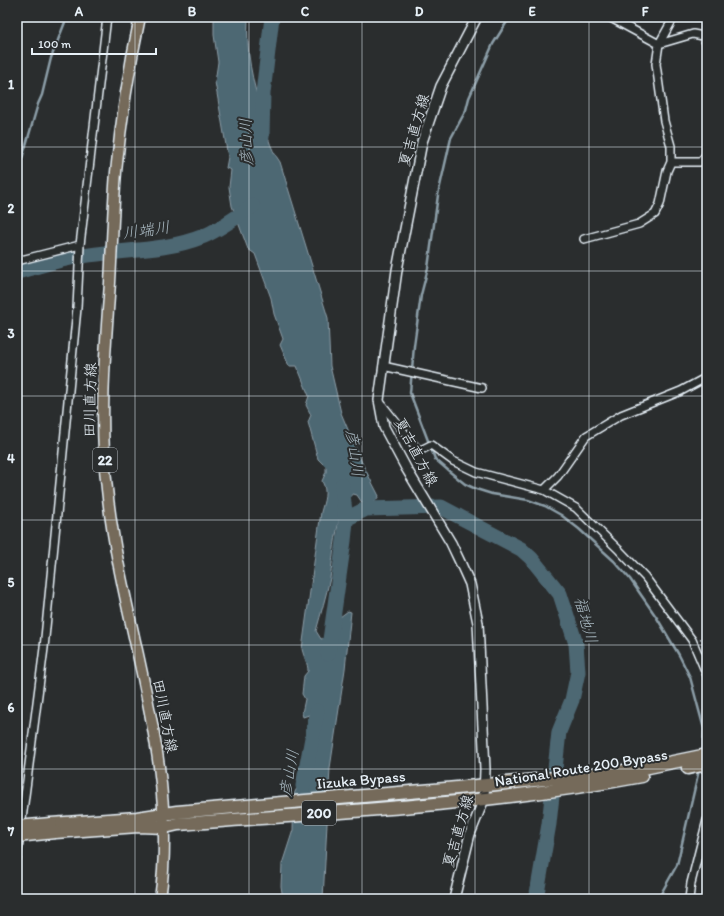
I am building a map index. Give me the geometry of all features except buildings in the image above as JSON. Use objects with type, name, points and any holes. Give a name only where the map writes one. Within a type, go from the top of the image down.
[{"type":"highway","name":"200","points":[[681,765],[707,755]]},
{"type":"highway","name":"National Route 200 Bypass","points":[[178,818],[484,800],[681,765],[707,764]]},
{"type":"highway","name":"Iizuka Bypass","points":[[178,818],[485,785],[579,782]]},
{"type":"highway","name":"200","points":[[17,827],[53,828],[138,826],[178,818]]},
{"type":"highway","name":"200","points":[[17,836],[53,828]]},
{"type":"main road","name":"田川直方線","points":[[140,17],[128,77],[116,172],[105,355],[103,429],[106,488],[115,551],[159,759],[165,821],[160,899]]},
{"type":"main road","name":"夏吉直方線","points":[[454,899],[470,834],[484,800],[485,785],[478,623],[470,584],[451,542],[406,468],[384,427],[379,400],[397,270],[422,142],[441,86],[477,17]]},
{"type":"street","points":[[17,858],[20,812],[44,648],[77,308],[80,245],[107,17]]},
{"type":"street","points":[[609,17],[659,44],[693,34],[702,36],[707,45]]},
{"type":"street","points":[[584,239],[639,224],[655,214],[660,204],[667,171],[671,162],[671,146],[664,121],[656,64],[659,44],[674,17]]},
{"type":"street","points":[[671,162],[700,162],[707,154]]},
{"type":"street","points":[[17,261],[80,245]]},
{"type":"street","points":[[383,366],[482,388]]},
{"type":"street","points":[[544,490],[558,476],[586,436],[621,415],[681,390],[707,377]]},
{"type":"street","points":[[379,400],[419,451],[431,445],[453,461],[476,472],[544,490],[576,508],[645,577],[692,640],[707,675]]},
{"type":"street","points":[[689,899],[691,883],[707,820]]},
{"type":"water","points":[[214,17],[248,17],[250,66],[255,89],[268,139],[280,162],[328,318],[330,366],[341,413],[363,465],[379,496],[375,502],[365,507],[357,495],[353,494],[343,508],[339,519],[334,545],[330,578],[316,631],[321,639],[328,638],[336,620],[348,611],[351,612],[345,669],[330,768],[323,899],[283,899],[281,886],[282,864],[293,830],[294,794],[301,780],[303,771],[310,764],[316,707],[313,706],[309,715],[303,717],[302,713],[305,699],[302,694],[304,676],[308,671],[302,649],[321,512],[325,496],[325,489],[322,481],[326,472],[326,467],[318,459],[308,422],[311,415],[306,405],[309,396],[297,366],[289,366],[280,345],[283,339],[274,314],[271,298],[255,254],[248,249],[232,206],[229,187],[231,170],[226,168],[228,157],[215,82],[218,62],[214,35]]},
{"type":"waterway","points":[[17,176],[42,95],[51,58],[67,17]]},
{"type":"waterway","name":"彦山川","points":[[262,137],[263,93],[272,17]]},
{"type":"waterway","points":[[510,17],[493,44],[469,98],[466,110],[451,138],[438,195],[428,268],[421,295],[414,346],[410,393],[435,459],[450,472],[465,484],[476,489],[492,494],[528,500],[545,506],[561,515],[579,529],[614,561],[630,579],[657,618],[690,677],[704,729],[703,751]]},
{"type":"waterway","name":"川端川","points":[[17,272],[92,254],[156,248],[188,241],[217,230],[253,206]]},
{"type":"waterway","name":"彦山川","points":[[328,654],[346,521],[342,485]]},
{"type":"waterway","name":"福地川","points":[[346,519],[366,509],[441,507],[521,549],[531,558],[560,594],[576,644],[578,672],[572,700],[559,732],[549,824],[536,899]]},
{"type":"waterway","name":"彦山川","points":[[303,786],[317,711]]},
{"type":"waterway","points":[[658,899],[677,865],[699,770]]}]
